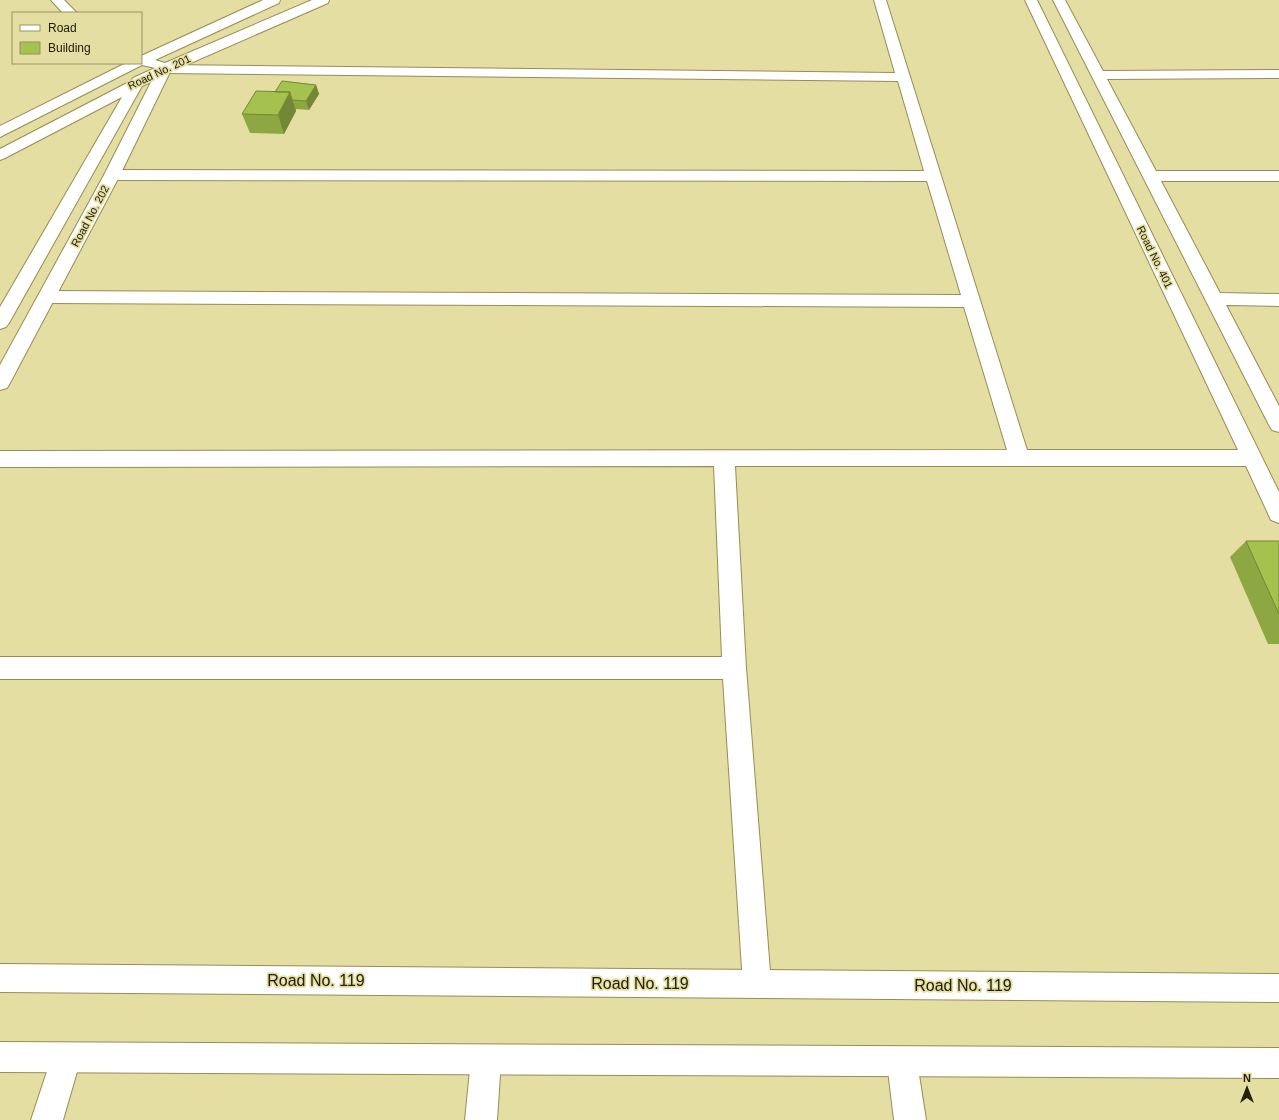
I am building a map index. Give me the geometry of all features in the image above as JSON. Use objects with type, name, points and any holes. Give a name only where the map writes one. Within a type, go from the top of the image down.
[{"type":"street","points":[[57,0],[69,12]]},
{"type":"street","name":"Road No. 201","points":[[142,62],[274,0]]},
{"type":"street","name":"Road No. 201","points":[[0,155],[138,81],[323,0]]},
{"type":"street","points":[[880,0],[1019,458]]},
{"type":"street","name":"Road No. 401","points":[[1031,0],[1279,514]]},
{"type":"street","points":[[1059,0],[1279,425]]},
{"type":"street","points":[[142,62],[159,65],[164,69],[903,77]]},
{"type":"street","name":"Road No. 201","points":[[0,132],[135,64]]},
{"type":"street","name":"Road No. 202","points":[[0,323],[138,81],[141,64]]},
{"type":"street","name":"Road No. 202","points":[[0,383],[112,175],[164,69]]},
{"type":"street","points":[[1098,75],[1279,74]]},
{"type":"street","points":[[112,175],[934,176]]},
{"type":"street","points":[[1150,176],[1279,176]]},
{"type":"street","points":[[47,297],[972,301]]},
{"type":"street","points":[[1214,299],[1279,300]]},
{"type":"street","points":[[724,458],[734,668],[758,984]]},
{"type":"street","points":[[0,459],[1252,458]]},
{"type":"street","points":[[0,668],[734,668]]},
{"type":"street","name":"Road No. 119","points":[[0,978],[1279,988]]},
{"type":"street","points":[[0,1057],[1279,1064]]},
{"type":"street","points":[[47,1120],[66,1058]]},
{"type":"street","points":[[481,1120],[486,1060]]},
{"type":"street","points":[[902,1062],[910,1120]]},
{"type":"building","points":[[282,81],[316,85],[306,101],[292,100],[290,92],[275,92]]},
{"type":"building","points":[[256,91],[290,92],[278,115],[242,114]]},
{"type":"building","points":[[1246,541],[1279,541],[1279,614]]}]
